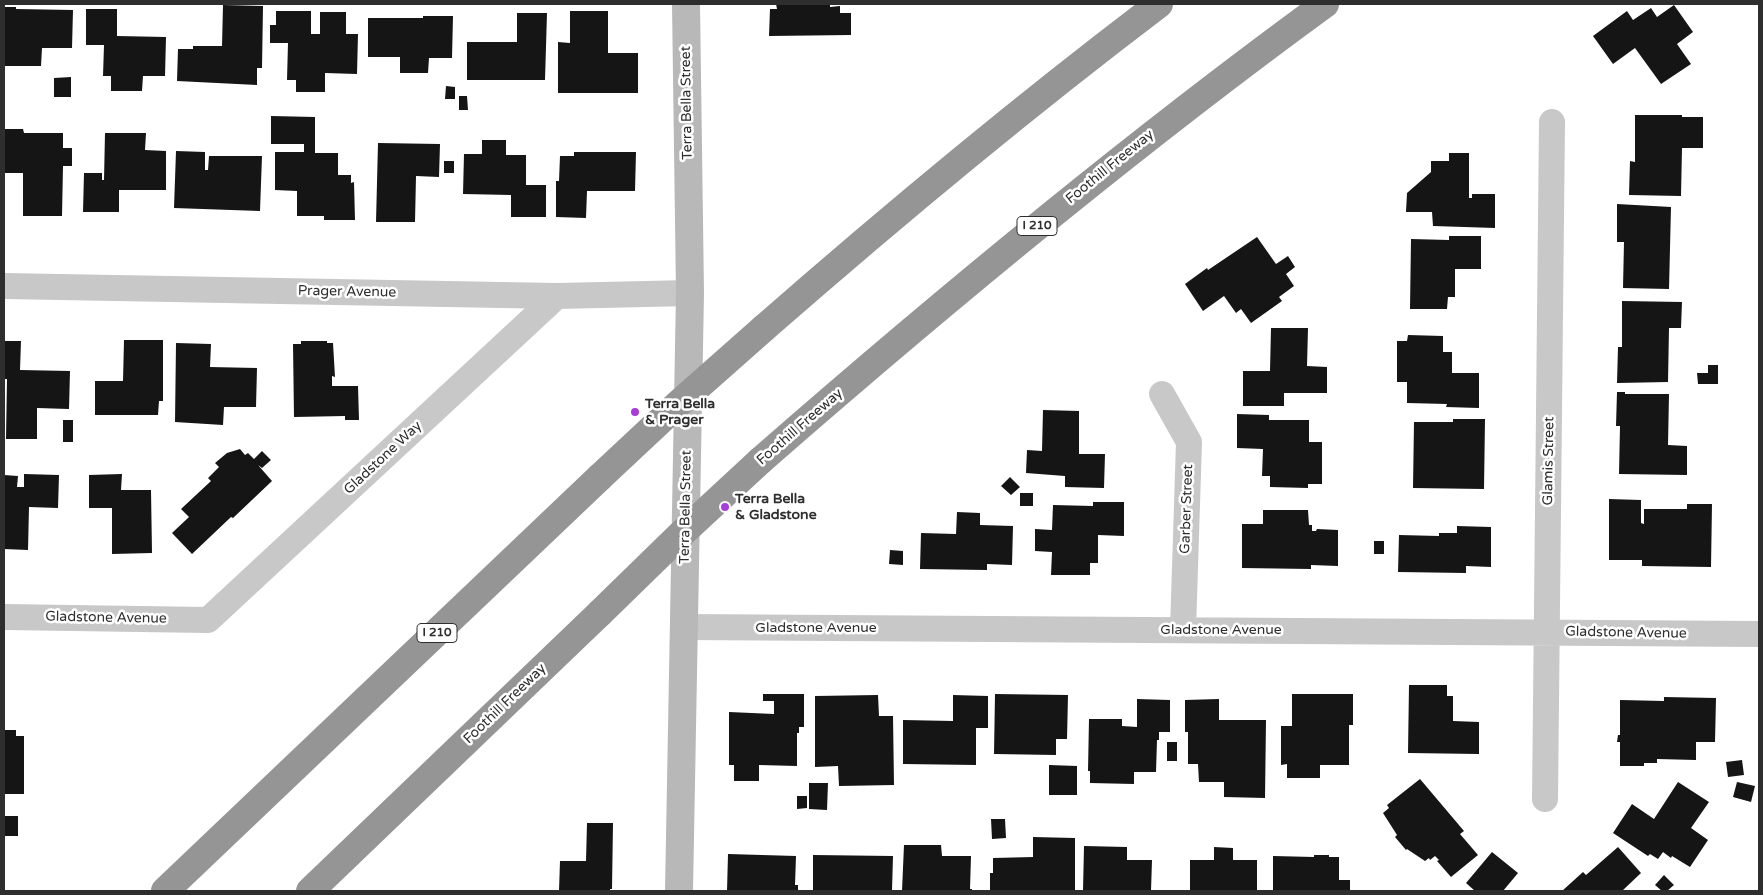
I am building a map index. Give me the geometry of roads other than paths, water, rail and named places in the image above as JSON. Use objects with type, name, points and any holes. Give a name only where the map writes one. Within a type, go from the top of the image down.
[{"type":"highway","name":"I 210","points":[[165,891],[677,405],[876,231],[1098,49],[1158,4]]},
{"type":"highway","name":"Foothill Freeway","points":[[310,891],[679,536],[760,461],[940,306],[1052,213],[1159,128],[1325,4]]},
{"type":"street","name":"Terra Bella Street","points":[[679,891],[690,293],[686,4]]},
{"type":"street","name":"Glamis Street","points":[[1545,799],[1552,122]]},
{"type":"street","name":"Prager Avenue","points":[[4,286],[557,296],[690,293]]},
{"type":"street","name":"Gladstone Way","points":[[208,620],[557,296]]},
{"type":"street","name":"Garber Street","points":[[1162,394],[1189,442],[1183,630]]},
{"type":"street","name":"Gladstone Avenue","points":[[4,617],[208,620]]},
{"type":"street","name":"Gladstone Avenue","points":[[683,627],[1759,634]]},
{"type":"place","name":"Terra Bella & Prager","points":[[635,412]]},
{"type":"place","name":"Terra Bella & Gladstone","points":[[725,507]]}]
